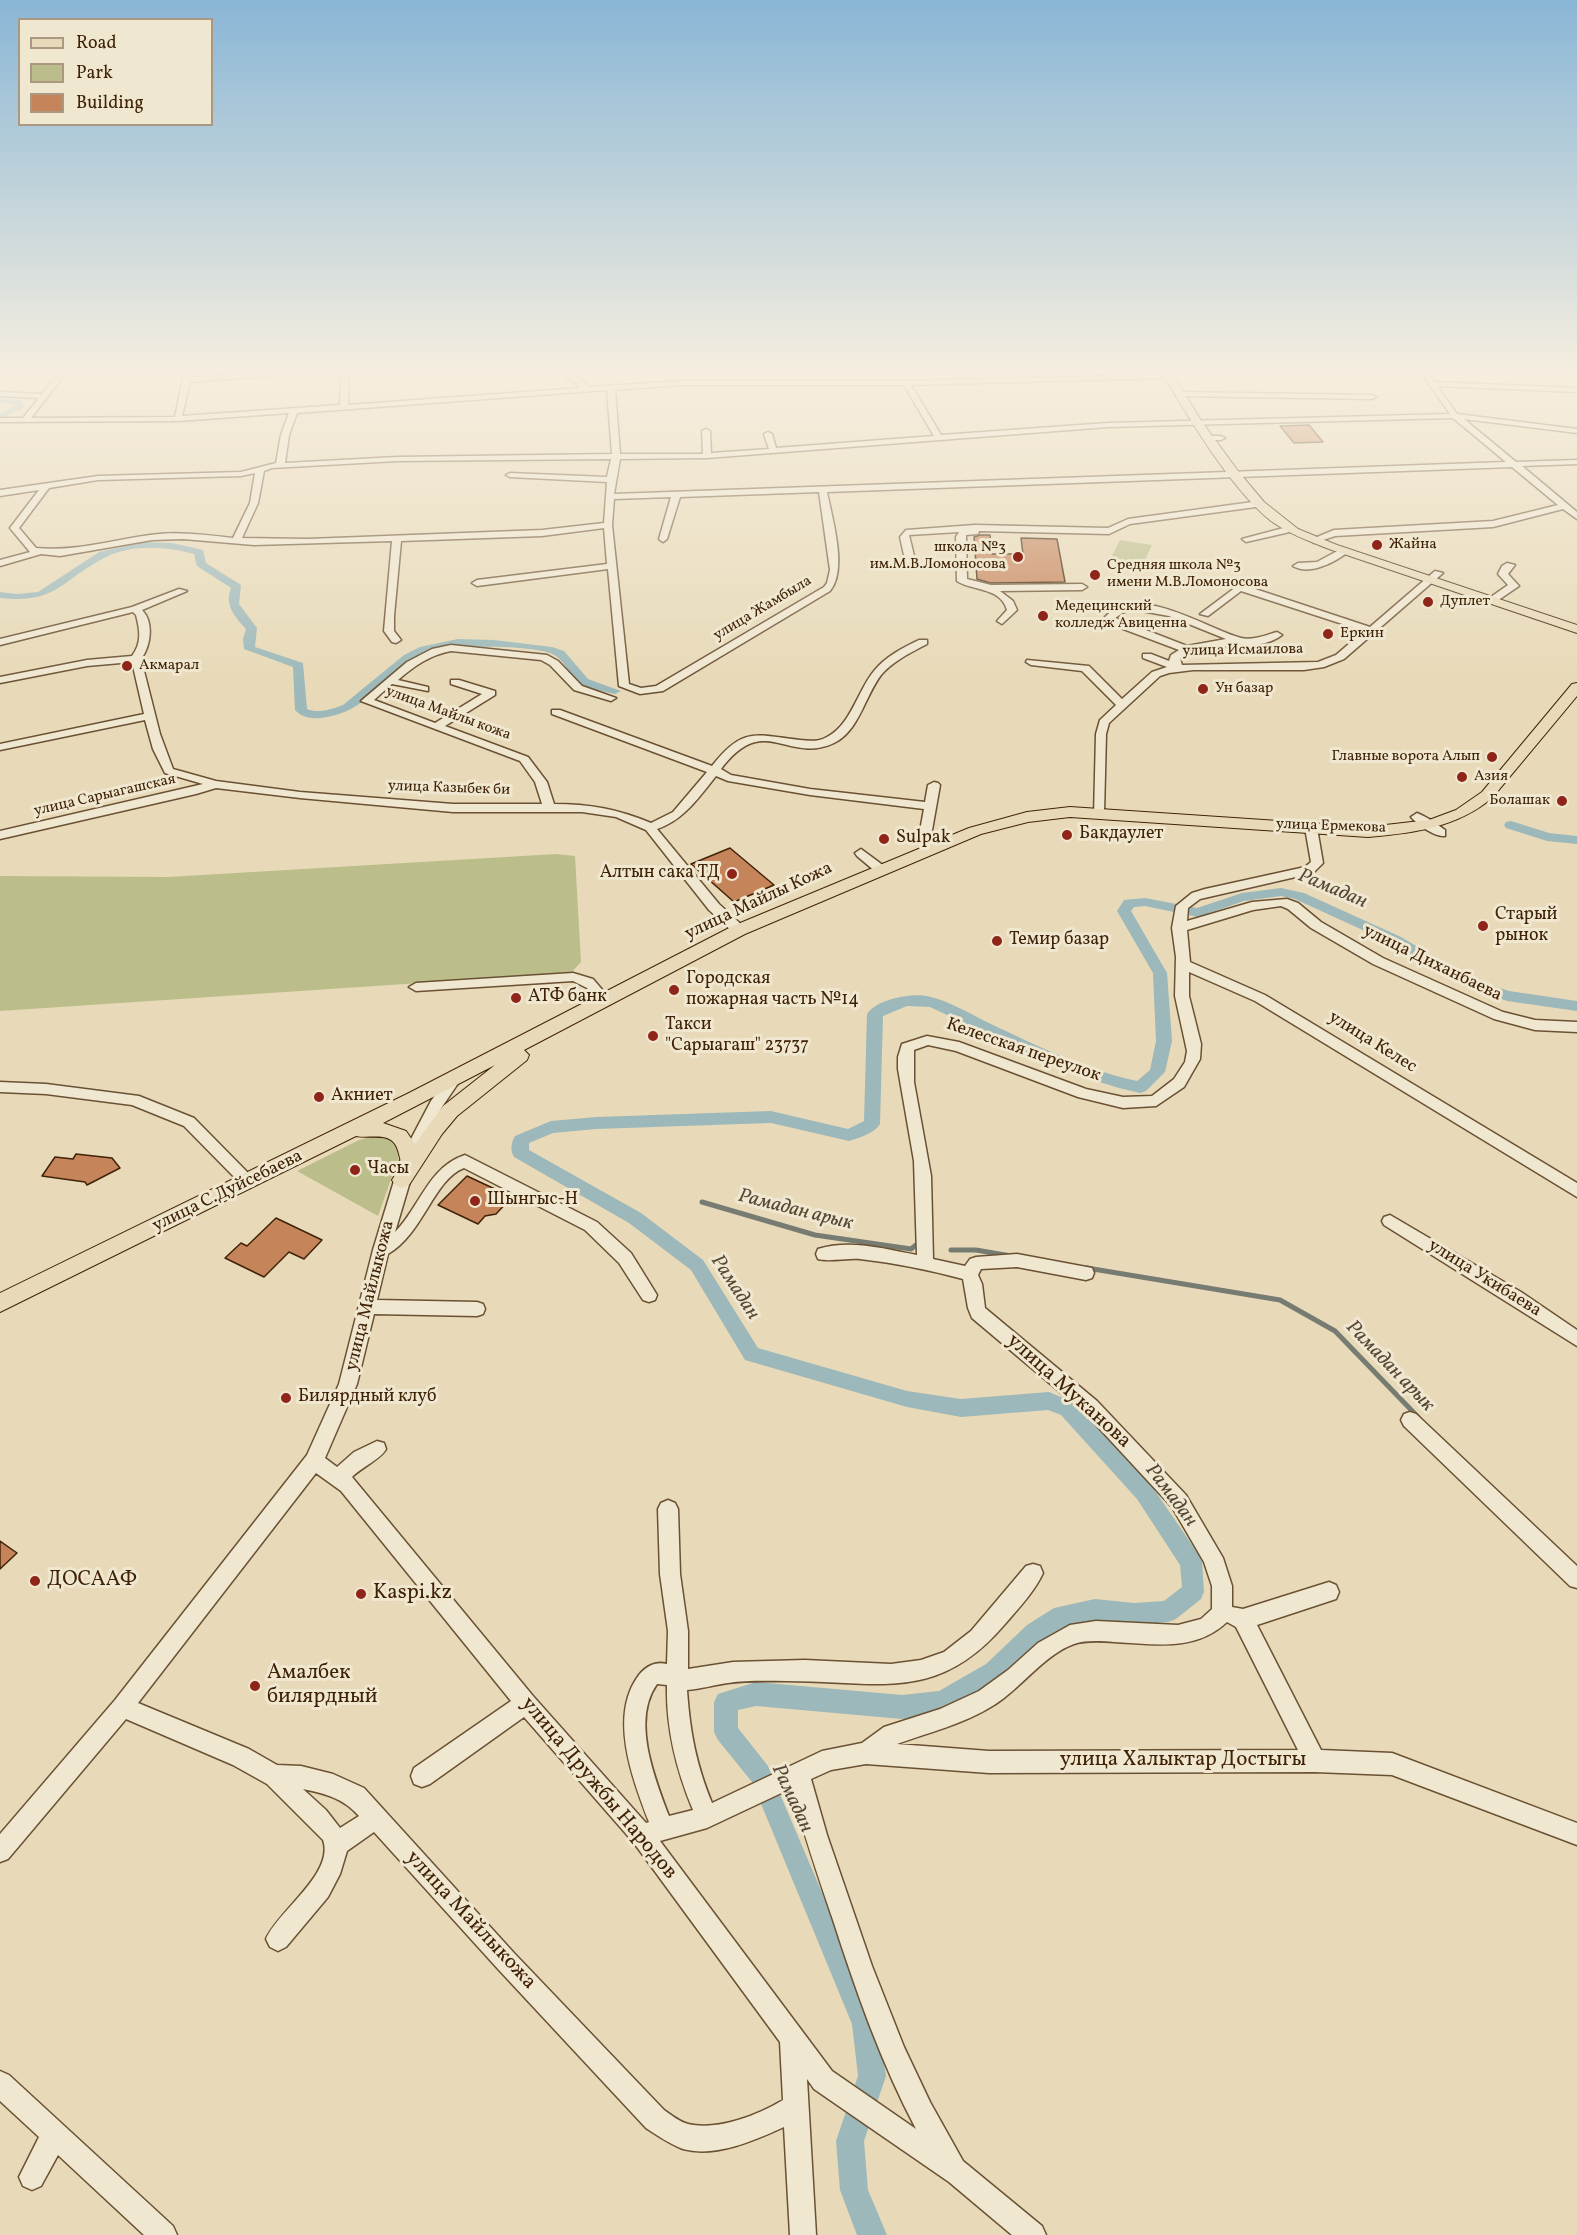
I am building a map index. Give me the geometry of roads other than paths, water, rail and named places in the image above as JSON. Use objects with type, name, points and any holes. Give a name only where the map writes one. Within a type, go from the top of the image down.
[{"type":"main road","points":[[1238,477],[1275,518],[1314,540],[1344,551],[1433,576],[1491,601],[1577,629]]},
{"type":"main road","name":"улица Ермекова","points":[[1098,813],[1368,832],[1428,825],[1460,816],[1473,809],[1520,758],[1577,687]]},
{"type":"main road","name":"улица Майлы Кожа","points":[[454,1078],[739,930],[880,869],[975,831],[1051,808],[1098,813]]},
{"type":"main road","points":[[402,1180],[435,1129],[450,1111],[524,1052],[538,1035]]},
{"type":"main road","name":"улица С.Дуйсебаева","points":[[0,1303],[352,1131],[454,1078]]},
{"type":"main road","points":[[352,1131],[376,1128],[391,1130],[406,1143],[409,1158]]},
{"type":"street","points":[[0,493],[98,478],[123,477]]},
{"type":"street","points":[[236,542],[255,504],[259,477]]},
{"type":"street","points":[[477,583],[613,566],[608,525],[611,480],[556,477]]},
{"type":"street","points":[[611,497],[1130,477]]},
{"type":"street","points":[[1529,477],[1577,516]]},
{"type":"street","points":[[38,552],[33,550],[11,528],[46,486]]},
{"type":"street","name":"улица Жамбыла","points":[[613,566],[623,685],[640,691],[659,689],[793,610],[832,584],[835,570],[823,490]]},
{"type":"street","points":[[663,539],[676,495]]},
{"type":"street","points":[[911,564],[904,537],[906,533],[975,528],[1116,529],[1128,522],[1151,518],[1260,504]]},
{"type":"street","points":[[1314,540],[1334,533],[1493,524],[1564,506]]},
{"type":"street","points":[[0,562],[38,552],[71,552],[152,537],[183,536],[236,542],[397,538],[542,533],[608,525]]},
{"type":"street","points":[[1246,538],[1291,529]]},
{"type":"street","points":[[1082,587],[991,588],[969,584],[961,580],[960,537],[963,533],[1083,535],[1103,530]]},
{"type":"street","points":[[396,640],[389,631],[397,538]]},
{"type":"street","points":[[1298,566],[1319,565],[1344,551]]},
{"type":"street","points":[[1491,601],[1514,586],[1503,574],[1505,568],[1510,565]]},
{"type":"street","name":"улица Исмаилова","points":[[1098,813],[1101,734],[1104,722],[1156,674],[1178,668],[1195,671],[1320,665],[1340,657],[1433,576]]},
{"type":"street","points":[[1205,614],[1240,587],[1370,630]]},
{"type":"street","points":[[991,588],[1010,603],[1012,610],[1002,621]]},
{"type":"street","points":[[0,642],[114,612],[135,609],[182,591]]},
{"type":"street","points":[[1187,649],[1113,622],[1110,617],[1116,610],[1142,607],[1159,610],[1239,640]]},
{"type":"street","points":[[0,680],[87,663],[135,659],[145,648],[145,635],[141,614],[135,609]]},
{"type":"street","points":[[1178,668],[1174,661],[1175,657],[1187,649],[1239,640],[1261,641],[1277,635]]},
{"type":"street","points":[[650,827],[660,826],[691,800],[713,770],[741,743],[754,737],[806,745],[831,740],[844,726],[884,666],[923,642]]},
{"type":"street","name":"улица Майлы кожа","points":[[549,808],[541,782],[524,759],[366,701],[411,664],[436,651],[451,648],[543,657],[564,672],[578,688],[611,698]]},
{"type":"street","points":[[1147,656],[1178,668]]},
{"type":"street","name":"улица Казыбек би","points":[[135,659],[138,662],[150,716],[165,765],[169,771],[215,784],[398,804],[453,808],[602,810],[634,819],[650,827],[714,907],[739,930]]},
{"type":"street","points":[[1031,662],[1085,668],[1122,705]]},
{"type":"street","points":[[391,681],[424,689]]},
{"type":"street","points":[[437,726],[491,693],[455,682]]},
{"type":"street","points":[[556,712],[672,757],[713,770],[728,778],[929,806]]},
{"type":"street","points":[[0,747],[150,716]]},
{"type":"street","name":"улица Сарыагашская","points":[[0,835],[175,796],[215,784]]},
{"type":"street","points":[[930,849],[925,836],[934,785]]},
{"type":"street","points":[[1183,964],[1180,917],[1196,896],[1309,870],[1317,862],[1316,844],[1311,828]]},
{"type":"street","points":[[1316,844],[1329,847]]},
{"type":"street","points":[[861,853],[880,869]]},
{"type":"street","name":"улица Диханбаева","points":[[1180,917],[1282,902],[1293,906],[1316,925],[1378,961],[1499,1016],[1534,1025],[1577,1027]]},
{"type":"street","name":"улица Келес","points":[[1183,964],[1260,998],[1577,1191]]},
{"type":"street","name":"Келесская переулок","points":[[925,1262],[925,1209],[921,1148],[905,1076],[907,1047],[916,1040],[937,1040],[1096,1098],[1142,1104],[1155,1102],[1176,1087],[1193,1059],[1192,1040],[1182,996],[1183,964]]},
{"type":"street","points":[[416,987],[573,977],[584,978],[590,982],[604,1000]]},
{"type":"street","name":"улица Майлыкожа","points":[[0,1851],[122,1707],[314,1461],[348,1384],[381,1250],[409,1158],[436,1105],[454,1078]]},
{"type":"street","points":[[0,1087],[46,1089],[134,1100],[189,1122],[248,1181]]},
{"type":"street","points":[[381,1250],[393,1246],[406,1232],[444,1175],[460,1162],[465,1161],[591,1226],[625,1258],[649,1295]]},
{"type":"street","name":"улица Укибаева","points":[[1390,1221],[1515,1297],[1577,1339]]},
{"type":"street","points":[[825,1254],[826,1252],[846,1251],[925,1262],[969,1274],[976,1264],[1000,1258],[1022,1260],[1086,1273]]},
{"type":"street","name":"улица Муканова","points":[[969,1274],[975,1283],[975,1307],[978,1313],[1091,1407],[1140,1457],[1179,1502],[1213,1558],[1222,1586],[1222,1613]]},
{"type":"street","points":[[367,1307],[477,1309]]},
{"type":"street","points":[[1410,1420],[1577,1579]]},
{"type":"street","points":[[339,1479],[366,1453],[377,1449]]},
{"type":"street","name":"улица Дружбы Народов","points":[[314,1461],[348,1485],[526,1703],[652,1832],[792,2040],[823,2080],[955,2171]]},
{"type":"street","points":[[668,1509],[670,1574],[678,1631],[680,1734],[688,1772],[707,1817]]},
{"type":"street","points":[[1033,2235],[955,2171],[932,2136],[910,2093],[871,1995],[809,1819],[791,1778],[707,1817],[652,1832],[649,1795],[635,1731],[636,1710],[641,1688],[657,1674],[667,1673],[678,1679],[734,1672],[815,1671],[896,1674],[920,1671],[939,1665],[976,1640],[1034,1573]]},
{"type":"street","points":[[866,1753],[892,1735],[943,1719],[986,1698],[1015,1677],[1045,1650],[1070,1635],[1096,1631],[1178,1635],[1207,1627],[1222,1613],[1243,1619],[1329,1592]]},
{"type":"street","points":[[1243,1619],[1315,1761]]},
{"type":"street","points":[[422,1776],[526,1703]]},
{"type":"street","name":"улица Майлыкожа","points":[[122,1707],[241,1757],[275,1776],[300,1777],[333,1785],[356,1796],[655,2119],[684,2136],[698,2138],[745,2130],[780,2117],[795,2107]]},
{"type":"street","name":"улица Халыктар Достыгы","points":[[791,1778],[830,1759],[866,1753],[989,1762],[1315,1761],[1392,1764],[1577,1834]]},
{"type":"street","points":[[275,1776],[327,1828],[337,1844],[334,1864],[324,1882],[278,1939]]},
{"type":"street","points":[[337,1844],[375,1818]]},
{"type":"street","points":[[792,2040],[803,2235]]},
{"type":"street","points":[[0,2084],[164,2235]]},
{"type":"street","points":[[32,2177],[54,2135]]},
{"type":"waterway","points":[[0,595],[30,597],[41,594],[59,585],[103,554],[130,546],[158,545],[186,548],[199,552],[201,564],[237,587],[234,593],[234,604],[239,614],[252,628],[249,639],[250,649],[299,665],[301,710],[308,714],[335,712],[347,708],[408,657],[424,649],[458,642],[548,649],[560,653],[584,681],[615,691]]},
{"type":"waterway","name":"Рамадан","points":[[1511,825],[1547,837],[1577,840]]},
{"type":"waterway","name":"Рамадан","points":[[872,2235],[854,2190],[850,2141],[872,2076],[865,2024],[760,1774],[726,1732],[726,1702],[756,1694],[902,1707],[942,1702],[994,1672],[1035,1633],[1062,1616],[1095,1610],[1134,1614],[1168,1611],[1193,1592],[1191,1562],[1144,1492],[1068,1409],[1049,1401],[961,1408],[907,1399],[752,1354],[697,1265],[635,1218],[520,1153],[521,1140],[551,1127],[596,1123],[771,1117],[849,1135],[872,1124],[875,1014],[896,1004],[912,1000],[943,1006],[1079,1070],[1140,1087],[1157,1072],[1164,1041],[1160,973],[1124,911],[1129,903],[1145,902],[1198,913],[1242,897],[1281,892],[1299,896],[1396,940],[1467,982],[1507,996],[1577,1006]]},
{"type":"waterway","name":"Рамадан арык","points":[[702,1202],[815,1235],[911,1249],[916,1245]]},
{"type":"waterway","name":"Рамадан арык","points":[[951,1250],[976,1250],[1011,1256]]},
{"type":"waterway","name":"Рамадан арык","points":[[1087,1268],[1280,1300],[1335,1331],[1418,1417]]},
{"type":"place","name":"Жайна","points":[[1377,545]]},
{"type":"place","name":"школа №3 им.М.В.Ломоносова","points":[[1018,557]]},
{"type":"place","name":"Средняя школа №3 имени М.В.Ломоносова","points":[[1095,575]]},
{"type":"place","name":"Дуплет","points":[[1428,602]]},
{"type":"place","name":"Медецинский колледж Авиценна","points":[[1043,616]]},
{"type":"place","name":"Еркин","points":[[1328,634]]},
{"type":"place","name":"Акмарал","points":[[127,666]]},
{"type":"place","name":"Ун базар","points":[[1203,689]]},
{"type":"place","name":"Главные ворота Алып","points":[[1492,757]]},
{"type":"place","name":"Азия","points":[[1462,777]]},
{"type":"place","name":"Болашак","points":[[1562,801]]},
{"type":"place","name":"Бакдаулет","points":[[1067,835]]},
{"type":"place","name":"Sulpak","points":[[884,839]]},
{"type":"place","name":"Алтын сака ТД","points":[[732,874]]},
{"type":"place","name":"Старый рынок","points":[[1483,926]]},
{"type":"place","name":"Темир базар","points":[[997,941]]},
{"type":"place","name":"Городская пожарная часть №14","points":[[674,990]]},
{"type":"place","name":"АТФ банк","points":[[516,998]]},
{"type":"place","name":"Такси \"Сарыагаш\" 23737","points":[[653,1036]]},
{"type":"place","name":"Акниет","points":[[319,1097]]},
{"type":"place","name":"Часы","points":[[355,1170]]},
{"type":"place","name":"Шынгыс-Н","points":[[475,1201]]},
{"type":"place","name":"Билярдный клуб","points":[[286,1398]]},
{"type":"place","name":"ДОСААФ","points":[[35,1581]]},
{"type":"place","name":"Kaspi.kz","points":[[361,1594]]},
{"type":"place","name":"Амалбек билярдный","points":[[255,1686]]}]
